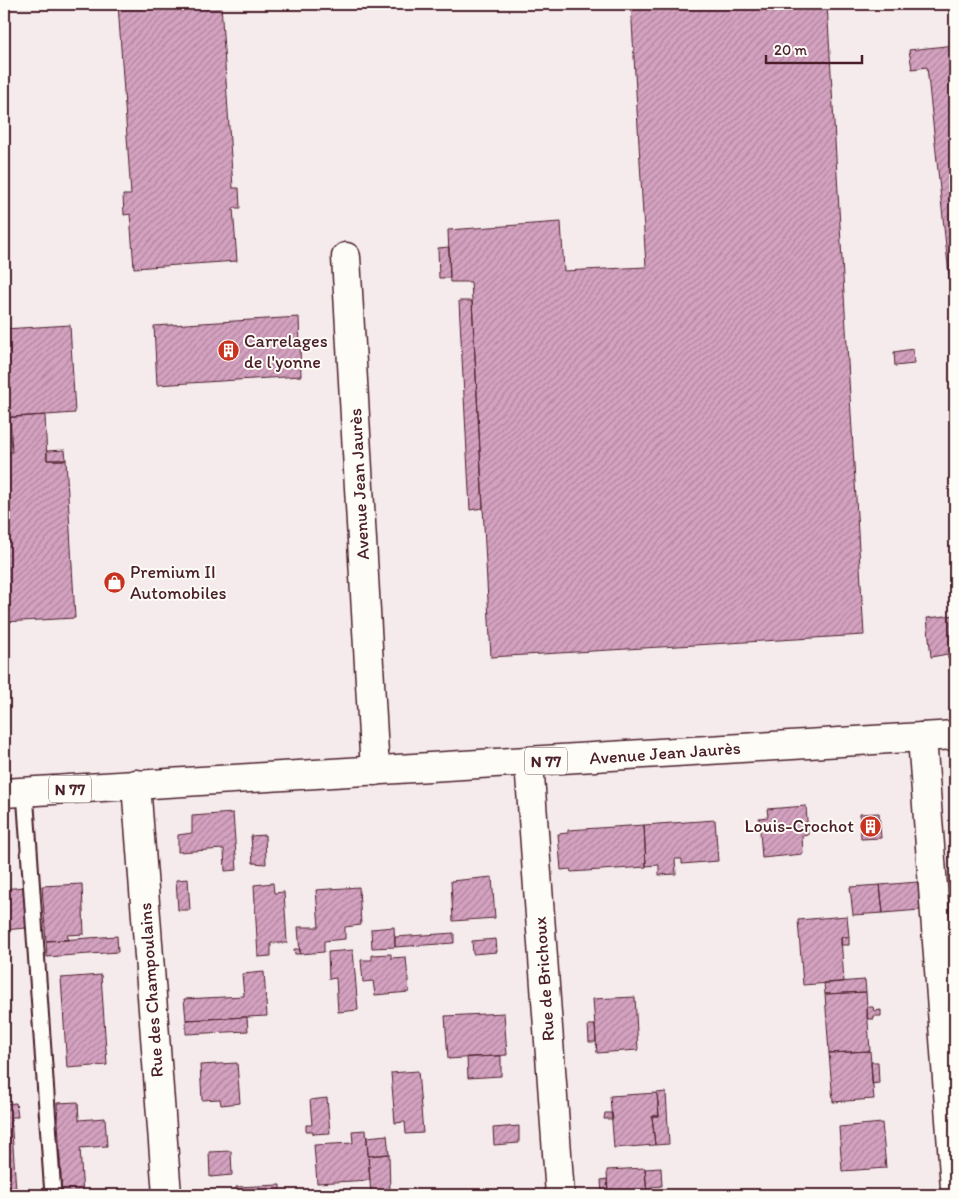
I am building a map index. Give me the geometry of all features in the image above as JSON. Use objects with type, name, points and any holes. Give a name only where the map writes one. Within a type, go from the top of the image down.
[{"type":"street","name":"Avenue Jean Jaurès","points":[[346,257],[375,771]]},
{"type":"street","name":"Avenue Jean Jaurès","points":[[136,784],[529,762],[955,735]]},
{"type":"street","points":[[922,737],[955,1188]]},
{"type":"street","name":"Rue de Brichoux","points":[[529,762],[560,1195]]},
{"type":"street","name":"N 77","points":[[15,792],[136,784]]},
{"type":"street","name":"Rue des Champoulains","points":[[136,784],[167,1195]]},
{"type":"lane","points":[[15,792],[53,1195]]},
{"type":"building","points":[[118,4],[221,4],[233,188],[239,188],[240,208],[233,208],[237,261],[134,268],[130,214],[124,215],[123,195],[131,195]]},
{"type":"building","points":[[631,4],[827,4],[864,635],[491,657],[471,282],[450,282],[448,230],[561,222],[564,271],[646,267]]},
{"type":"building","points":[[955,45],[955,331],[927,67],[912,69],[909,50]]},
{"type":"building","points":[[449,247],[450,278],[439,278],[438,248]]},
{"type":"building","points":[[459,301],[472,301],[483,508],[470,510]]},
{"type":"building","name":"Carrelages de l'yonne","points":[[299,317],[301,376],[157,385],[154,326]]},
{"type":"building","points":[[70,325],[75,413],[4,418],[4,329]]},
{"type":"building","points":[[913,349],[914,364],[895,366],[894,352]]},
{"type":"building","points":[[45,415],[47,460],[66,460],[75,618],[4,622],[4,452],[12,452],[10,417]]},
{"type":"building","points":[[65,450],[66,460],[47,460],[47,451]]},
{"type":"building","points":[[955,615],[955,658],[948,659],[948,654],[931,657],[927,618]]},
{"type":"building","points":[[806,806],[808,835],[802,836],[803,854],[762,858],[759,818],[768,817],[767,809]]},
{"type":"building","points":[[233,813],[237,870],[225,871],[224,849],[178,852],[178,835],[192,833],[192,816]]},
{"type":"building","name":"Louis-Crochot","points":[[879,813],[881,838],[861,839],[860,814]]},
{"type":"building","points":[[715,820],[718,861],[682,864],[682,859],[675,859],[676,874],[659,875],[659,865],[646,866],[644,825]]},
{"type":"building","points":[[644,825],[646,867],[571,872],[570,869],[561,870],[558,834],[568,833],[568,830]]},
{"type":"building","points":[[265,835],[266,864],[253,863],[251,836]]},
{"type":"building","points":[[492,877],[495,918],[453,921],[451,881]]},
{"type":"building","points":[[188,879],[190,910],[178,910],[176,880]]},
{"type":"building","points":[[918,882],[920,910],[883,913],[880,885]]},
{"type":"building","points":[[273,883],[274,893],[284,892],[287,943],[271,943],[271,956],[258,957],[254,885]]},
{"type":"building","points":[[82,884],[84,934],[67,935],[69,940],[46,941],[42,886]]},
{"type":"building","points":[[880,885],[883,913],[853,915],[850,887]]},
{"type":"building","points":[[23,887],[26,928],[4,930],[4,889]]},
{"type":"building","points":[[359,887],[361,925],[345,927],[345,939],[324,941],[324,952],[300,954],[298,927],[319,927],[316,890]]},
{"type":"building","points":[[847,916],[849,937],[841,937],[844,982],[803,985],[798,920]]},
{"type":"building","points":[[394,927],[395,947],[372,948],[371,929]]},
{"type":"building","points":[[454,933],[454,943],[395,947],[395,937]]},
{"type":"building","points":[[117,936],[118,952],[47,957],[46,941]]},
{"type":"building","points":[[841,937],[849,937],[849,945],[841,945]]},
{"type":"building","points":[[496,939],[497,952],[473,954],[472,941]]},
{"type":"building","points":[[294,949],[300,949],[300,954],[295,954]]},
{"type":"building","points":[[353,950],[358,1010],[338,1012],[336,978],[329,979],[328,952]]},
{"type":"building","points":[[391,954],[391,958],[406,957],[409,992],[375,995],[373,981],[363,982],[361,960],[372,960],[372,955]]},
{"type":"building","points":[[264,972],[267,1016],[186,1020],[184,999],[244,996],[242,974]]},
{"type":"building","points":[[101,975],[107,1065],[67,1068],[61,978]]},
{"type":"building","points":[[865,980],[866,992],[825,994],[824,983]]},
{"type":"building","points":[[866,992],[870,1051],[829,1053],[825,994]]},
{"type":"building","points":[[635,997],[638,1050],[597,1053],[593,999]]},
{"type":"building","points":[[867,1007],[873,1007],[874,1011],[881,1010],[881,1016],[867,1019]]},
{"type":"building","points":[[504,1013],[507,1055],[448,1059],[445,1016]]},
{"type":"building","points":[[247,1017],[248,1031],[186,1034],[186,1020]]},
{"type":"building","points":[[588,1025],[595,1025],[596,1042],[589,1042]]},
{"type":"building","points":[[870,1051],[874,1099],[833,1102],[829,1053]]},
{"type":"building","points":[[501,1056],[501,1076],[468,1078],[467,1057]]},
{"type":"building","points":[[871,1062],[878,1062],[879,1083],[872,1084]]},
{"type":"building","points":[[237,1063],[240,1103],[221,1105],[220,1099],[202,1100],[200,1065]]},
{"type":"building","points":[[418,1071],[423,1133],[406,1134],[405,1122],[395,1123],[391,1073]]},
{"type":"building","points":[[666,1092],[669,1144],[655,1145],[652,1116],[659,1116],[657,1093]]},
{"type":"building","points":[[657,1093],[659,1116],[652,1116],[655,1145],[614,1148],[610,1096]]},
{"type":"building","points":[[327,1098],[330,1133],[313,1134],[313,1131],[306,1131],[306,1125],[312,1125],[310,1100]]},
{"type":"building","points":[[78,1102],[79,1120],[105,1118],[107,1146],[80,1148],[83,1195],[62,1195],[57,1103]]},
{"type":"building","points":[[16,1103],[18,1117],[11,1117],[16,1190],[4,1190],[4,1104]]},
{"type":"building","points":[[605,1113],[612,1113],[613,1119],[604,1119]]},
{"type":"building","points":[[882,1123],[886,1168],[842,1171],[839,1127]]},
{"type":"building","points":[[519,1126],[519,1143],[494,1145],[493,1128]]},
{"type":"building","points":[[366,1130],[370,1180],[317,1183],[314,1145],[353,1143],[352,1131]]},
{"type":"building","points":[[387,1135],[389,1154],[368,1156],[367,1137]]},
{"type":"building","points":[[231,1151],[232,1175],[210,1177],[209,1152]]},
{"type":"building","points":[[389,1154],[390,1193],[405,1192],[405,1195],[371,1195],[368,1156]]},
{"type":"building","points":[[645,1168],[647,1195],[608,1195],[607,1170]]},
{"type":"building","points":[[661,1168],[662,1186],[652,1187],[652,1195],[647,1195],[645,1169]]},
{"type":"building","points":[[607,1179],[608,1195],[602,1195],[601,1180]]},
{"type":"building","points":[[280,1185],[280,1195],[237,1195],[236,1187]]},
{"type":"building","points":[[21,1189],[21,1195],[4,1195],[4,1190]]},
{"type":"place","name":"Carrelages de l'yonne","points":[[228,351]]},
{"type":"place","name":"Premium II Automobiles","points":[[114,582]]},
{"type":"place","name":"Louis-Crochot","points":[[870,826]]}]
